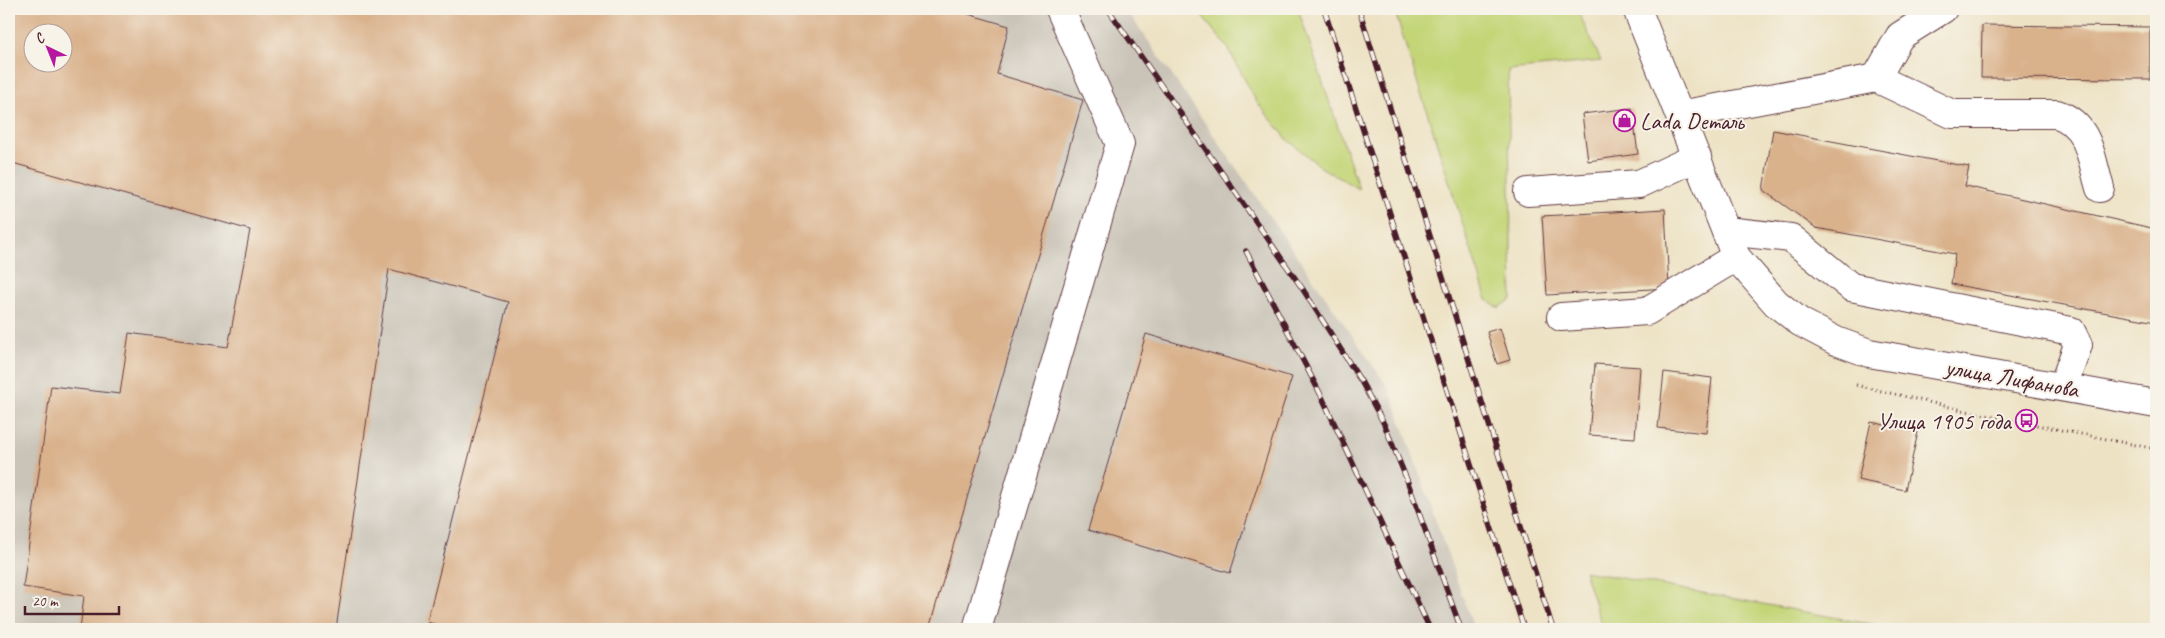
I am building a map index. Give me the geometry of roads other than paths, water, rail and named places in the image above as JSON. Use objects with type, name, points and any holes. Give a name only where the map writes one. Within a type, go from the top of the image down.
[{"type":"main road","points":[[978,629],[1120,144],[1060,9]]},
{"type":"main road","name":"улица Лифанова","points":[[1637,9],[1736,257],[1776,303],[1800,322],[1836,341],[1869,353],[2156,404]]},
{"type":"main road","points":[[1876,78],[1900,36],[1943,9]]},
{"type":"main road","points":[[1680,115],[1876,78],[1952,114],[2057,114],[2069,118],[2084,134],[2100,188]]},
{"type":"main road","points":[[1528,192],[1639,184],[1697,157]]},
{"type":"main road","points":[[1726,231],[1792,238],[1851,287],[2071,331],[2078,345],[2063,386]]},
{"type":"main road","points":[[1560,317],[1647,311],[1736,257]]},
{"type":"railway","points":[[1108,9],[1302,288],[1362,383],[1384,424],[1407,480],[1461,629]]},
{"type":"railway","points":[[1324,9],[1524,629]]},
{"type":"railway","points":[[1359,9],[1553,629]]},
{"type":"railway","points":[[1246,251],[1322,397],[1430,629]]},
{"type":"place","name":"Lada Dеталь","points":[[1624,121]]},
{"type":"place","name":"Улица 1905 года","points":[[2027,421]]}]
